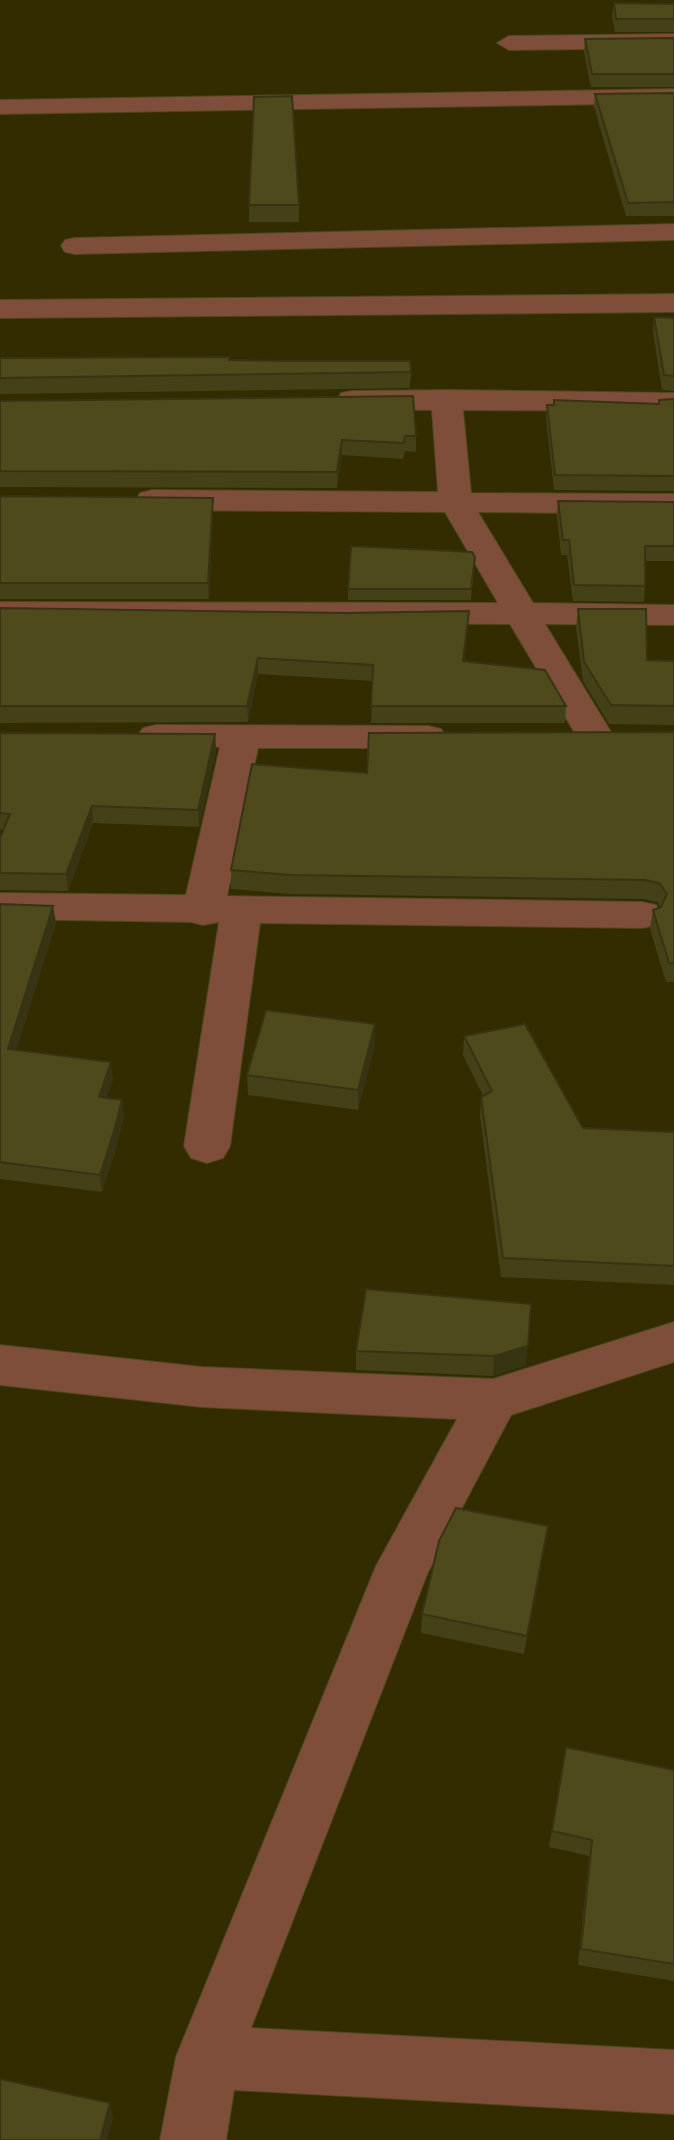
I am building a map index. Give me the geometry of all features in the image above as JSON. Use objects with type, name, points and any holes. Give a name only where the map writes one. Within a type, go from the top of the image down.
[{"type":"street","points":[[509,43],[674,41]]},
{"type":"street","points":[[0,107],[674,96]]},
{"type":"street","points":[[75,246],[674,232]]},
{"type":"street","points":[[0,309],[674,303]]},
{"type":"street","points":[[447,399],[455,502],[521,613],[611,737],[549,737]]},
{"type":"street","points":[[320,401],[674,402]]},
{"type":"street","points":[[125,500],[674,504]]},
{"type":"street","points":[[0,612],[674,615]]},
{"type":"street","points":[[121,736],[457,737]]},
{"type":"street","points":[[207,1146],[222,912],[241,737]]},
{"type":"street","points":[[0,906],[222,912],[642,915]]},
{"type":"street","points":[[0,1365],[202,1387],[493,1400],[674,1342]]},
{"type":"street","points":[[193,2140],[208,2057],[403,1566],[493,1400]]},
{"type":"street","points":[[208,2057],[674,2082]]},
{"type":"building","points":[[614,3],[674,4],[674,19],[616,19]]},
{"type":"building","points":[[674,38],[674,74],[592,74],[585,39]]},
{"type":"building","points":[[674,93],[674,202],[628,203],[595,94]]},
{"type":"building","points":[[292,96],[299,205],[249,205],[254,97]]},
{"type":"building","points":[[654,317],[674,318],[674,376],[664,375]]},
{"type":"building","points":[[229,357],[229,360],[410,361],[411,372],[0,378],[0,358]]},
{"type":"building","points":[[413,396],[416,436],[405,436],[404,443],[342,440],[337,472],[0,471],[0,401]]},
{"type":"building","points":[[674,399],[674,476],[555,475],[547,405],[554,405],[554,400],[659,404],[659,400]]},
{"type":"building","points":[[0,496],[213,498],[208,583],[0,583]]},
{"type":"building","points":[[558,501],[674,502],[674,546],[645,546],[645,586],[574,585],[569,540],[563,540]]},
{"type":"building","points":[[351,546],[472,552],[475,557],[471,589],[348,589]]},
{"type":"building","points":[[0,608],[346,613],[469,611],[463,661],[545,670],[566,706],[371,706],[373,665],[258,658],[247,706],[0,706]]},
{"type":"building","points":[[578,609],[646,609],[647,660],[674,661],[674,706],[611,705],[584,662]]},
{"type":"building","points":[[674,732],[674,963],[669,963],[653,910],[661,907],[667,894],[659,883],[645,880],[290,875],[231,870],[252,764],[367,773],[369,733]]},
{"type":"building","points":[[0,733],[215,734],[198,810],[92,806],[66,874],[0,873],[0,838],[10,814],[0,813]]},
{"type":"building","points":[[0,904],[53,906],[8,1049],[111,1062],[99,1097],[122,1100],[100,1175],[0,1162]]},
{"type":"building","points":[[266,1010],[375,1024],[358,1090],[247,1075]]},
{"type":"building","points":[[525,1024],[583,1128],[674,1132],[674,1266],[503,1258],[481,1097],[492,1091],[464,1036]]},
{"type":"building","points":[[366,1289],[531,1304],[528,1346],[494,1356],[356,1351]]},
{"type":"building","points":[[456,1508],[548,1526],[527,1636],[422,1614],[439,1541]]},
{"type":"building","points":[[566,1747],[674,1770],[674,1964],[581,1949],[592,1840],[552,1831]]},
{"type":"building","points":[[0,2079],[110,2103],[100,2140],[0,2140]]}]
